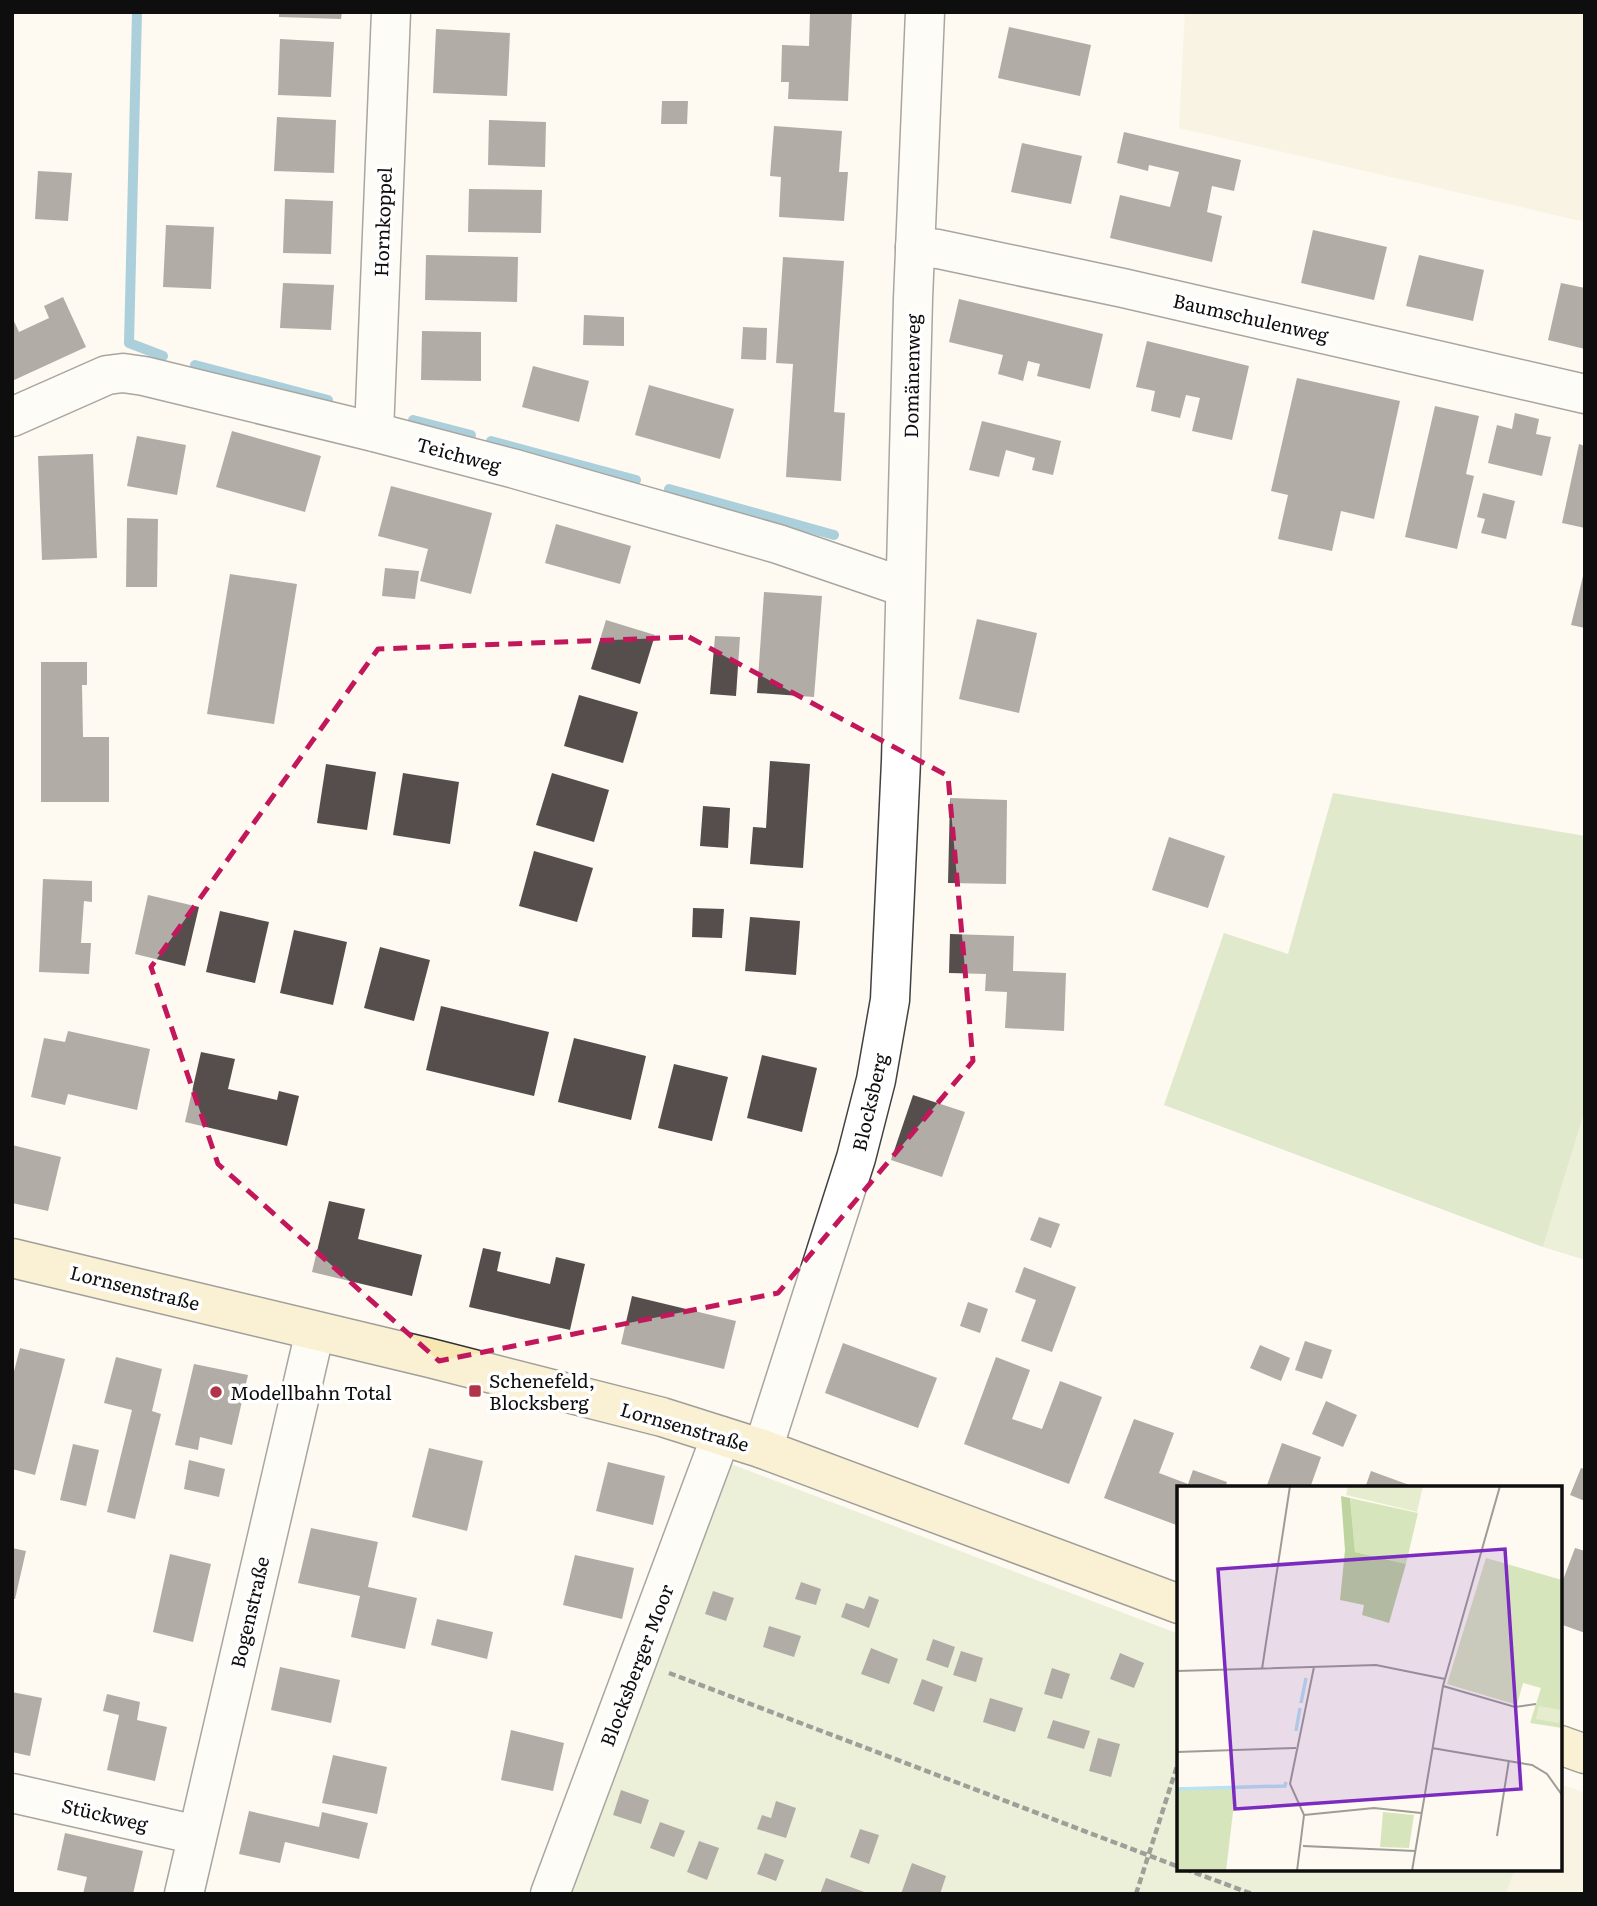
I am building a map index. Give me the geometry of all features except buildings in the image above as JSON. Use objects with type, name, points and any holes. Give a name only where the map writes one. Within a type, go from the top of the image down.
[{"type":"street","name":"Hornkoppel","points":[[374,432],[391,12]]},
{"type":"street","name":"Domänenweg","points":[[902,740],[904,587],[925,12]]},
{"type":"street","name":"Baumschulenweg","points":[[915,247],[938,249],[1136,291],[1585,394]]},
{"type":"street","name":"Teichweg","points":[[12,418],[107,375],[123,373],[144,376],[515,469],[778,544],[904,587]]},
{"type":"street","name":"Blocksberg","points":[[763,1449],[853,1171],[876,1080],[890,1000],[902,740]]},
{"type":"street","name":"Lornsenstraße","points":[[12,1258],[635,1410],[763,1449],[1177,1603]]},
{"type":"street","name":"Bogenstraße","points":[[184,1894],[315,1331]]},
{"type":"street","name":"Blocksberger Moor","points":[[550,1894],[721,1436]]},
{"type":"street","points":[[1562,1746],[1585,1754]]},
{"type":"street","name":"Stückweg","points":[[12,1793],[197,1835]]},
{"type":"path","points":[[638,1661],[1177,1866]]},
{"type":"path","points":[[1136,1894],[1177,1766]]},
{"type":"path","points":[[1190,1871],[1252,1894]]},
{"type":"highlighted area","points":[[689,637],[948,776],[973,1061],[778,1293],[439,1361],[218,1164],[151,967],[378,649]]},
{"type":"shaded area","points":[[1185,12],[1585,12],[1585,222],[1179,128]]},
{"type":"shaded area","points":[[1562,1785],[1585,1793],[1585,1894],[1506,1894],[1514,1871],[1562,1871]]},
{"type":"green space","points":[[1333,793],[1585,836],[1585,1110],[1543,1247],[1164,1105],[1224,933],[1288,954]]},
{"type":"green space","points":[[1585,1110],[1585,1260],[1543,1247]]},
{"type":"green space","points":[[731,1464],[1177,1633],[1177,1871],[1514,1871],[1506,1894],[569,1894]]},
{"type":"waterway","points":[[137,12],[129,343],[163,356]]},
{"type":"waterway","points":[[195,365],[328,400]]},
{"type":"waterway","points":[[413,420],[471,435]]},
{"type":"waterway","points":[[491,441],[636,480]]},
{"type":"waterway","points":[[669,489],[834,535]]},
{"type":"place","name":"Schenefeld, Blocksberg","points":[[475,1391]]},
{"type":"place","name":"Modellbahn Total","points":[[216,1392]]}]
